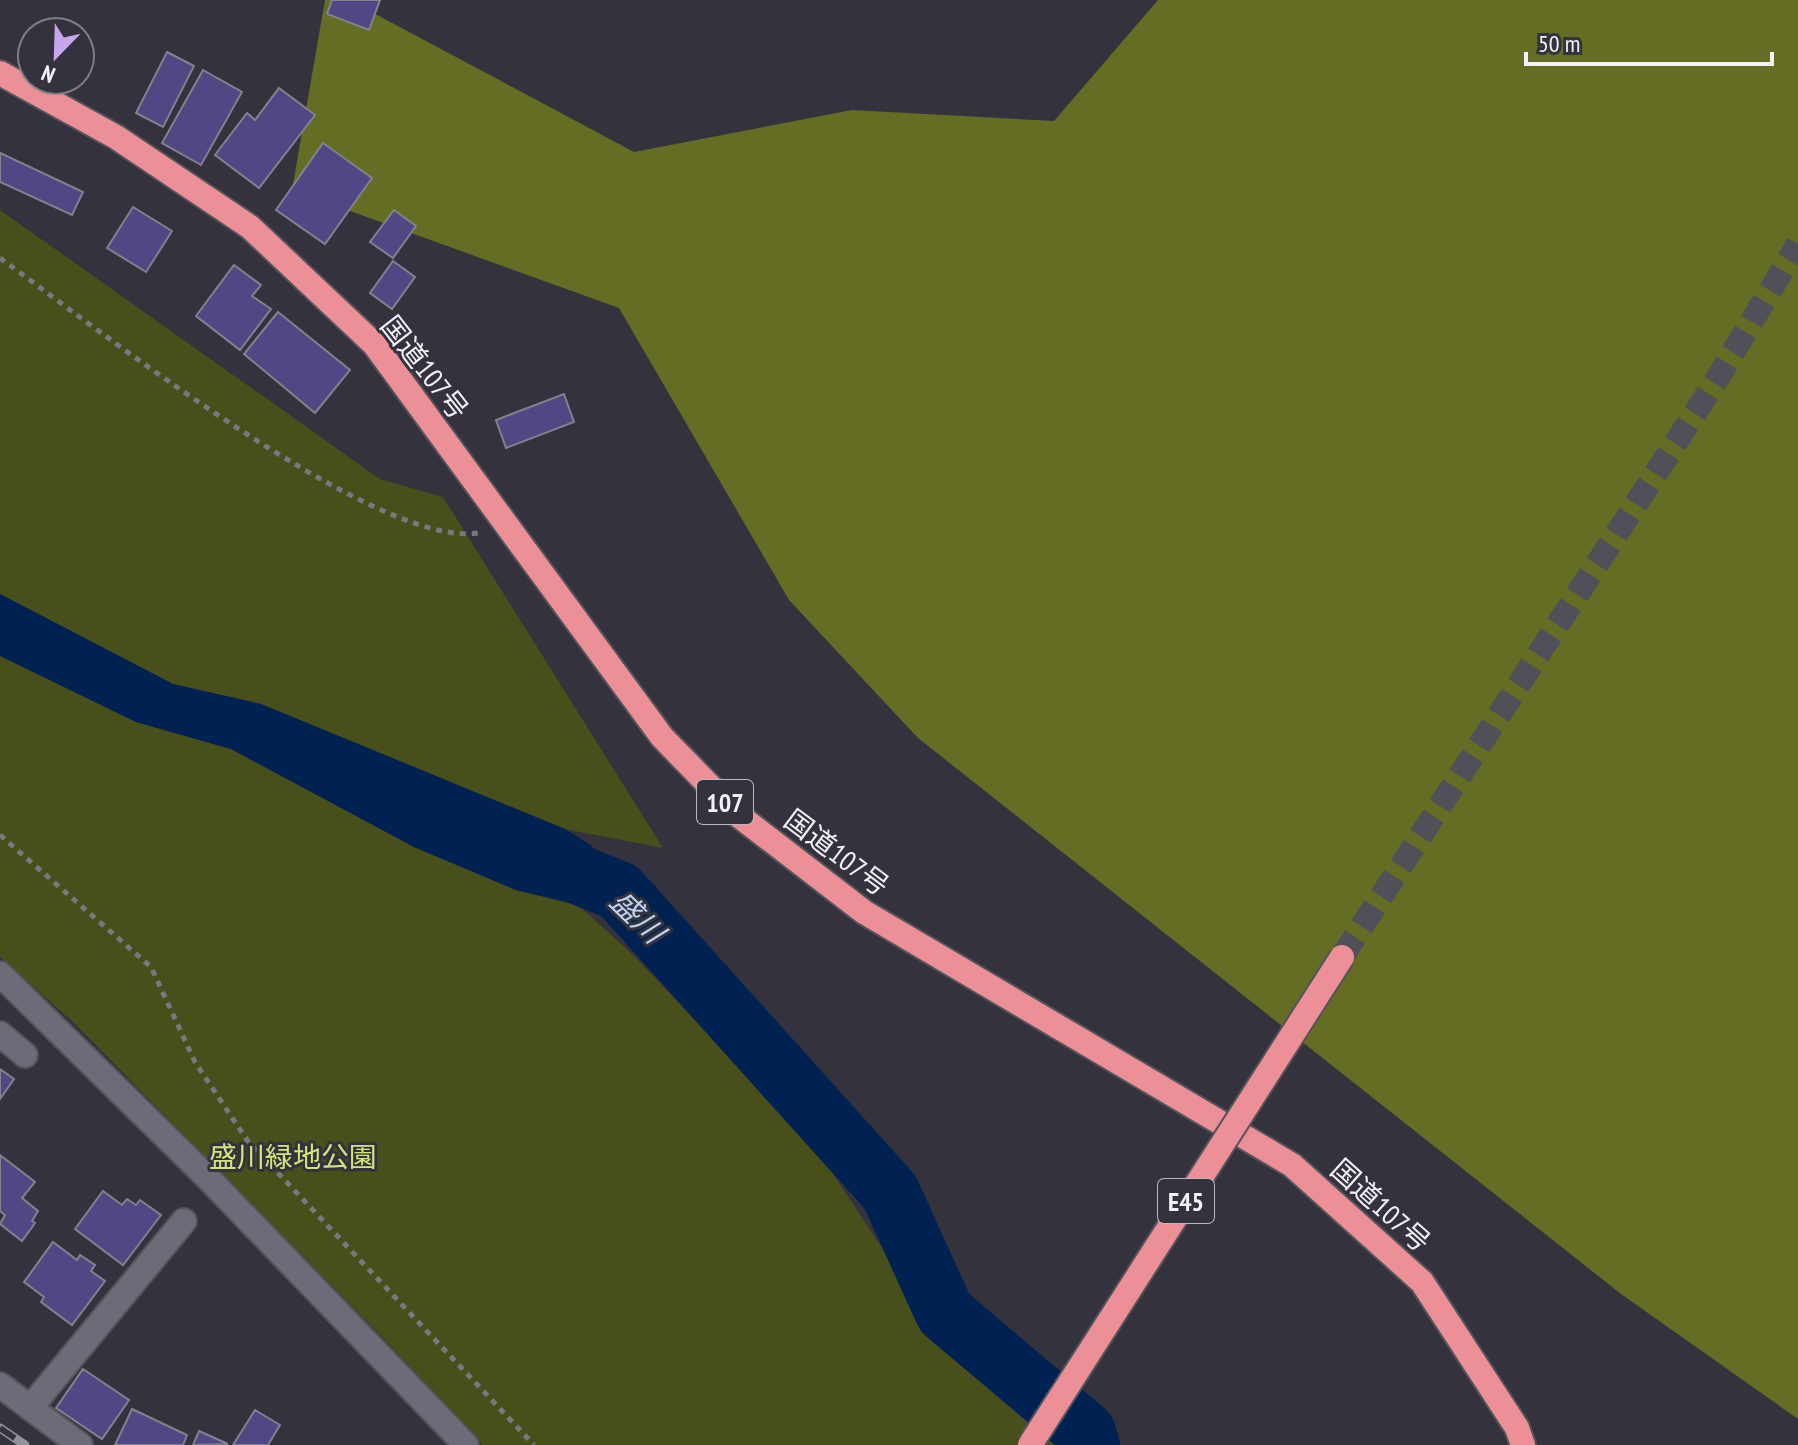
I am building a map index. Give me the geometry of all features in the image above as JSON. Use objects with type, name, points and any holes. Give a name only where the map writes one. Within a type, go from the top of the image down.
[{"type":"highway","name":"国道107号","points":[[0,73],[116,137],[250,227],[374,344],[662,737],[738,815],[864,912],[1292,1165],[1422,1282],[1517,1428],[1523,1445]]},
{"type":"highway","name":"E45","points":[[1030,1445],[1342,957]]},
{"type":"street","points":[[0,974],[208,1178],[466,1445]]},
{"type":"street","points":[[0,1034],[25,1055]]},
{"type":"street","points":[[30,1408],[184,1221]]},
{"type":"street","points":[[0,1385],[80,1445]]},
{"type":"path","points":[[0,258],[221,419],[358,499],[414,523],[458,536],[510,528]]},
{"type":"path","points":[[0,835],[151,967],[195,1062],[247,1140],[534,1445]]},
{"type":"green space","points":[[325,0],[349,0],[634,152],[852,110],[1054,121],[1158,0],[1798,0],[1798,1419],[1621,1294],[918,738],[789,600],[619,308],[292,190]]},
{"type":"green space","points":[[0,210],[380,479],[443,497],[663,848],[565,829],[261,704],[173,684],[0,594]]},
{"type":"green space","name":"盛川緑地公園","points":[[0,655],[136,722],[231,749],[414,847],[516,890],[578,905],[631,953],[812,1142],[888,1257],[976,1377],[1005,1392],[1059,1445],[482,1445],[387,1342],[75,1024],[0,957]]},
{"type":"water","points":[[0,594],[173,684],[261,704],[565,829],[592,846],[578,905],[516,890],[414,847],[231,749],[136,722],[0,656]]},
{"type":"building","points":[[332,0],[380,0],[369,30],[327,14]]},
{"type":"building","points":[[167,52],[194,66],[163,127],[136,113]]},
{"type":"building","points":[[203,70],[242,92],[201,165],[162,143]]},
{"type":"building","points":[[279,88],[315,115],[259,188],[215,155],[247,113],[255,120]]},
{"type":"building","points":[[323,143],[372,178],[325,244],[276,210]]},
{"type":"building","points":[[0,153],[83,192],[72,215],[0,182]]},
{"type":"building","points":[[133,207],[172,231],[146,272],[107,248]]},
{"type":"building","points":[[394,210],[416,226],[393,258],[370,242]]},
{"type":"building","points":[[393,261],[415,277],[392,309],[370,293]]},
{"type":"building","points":[[234,265],[261,285],[252,296],[271,309],[240,350],[196,316]]},
{"type":"building","points":[[278,312],[350,370],[315,413],[244,354]]},
{"type":"building","points":[[564,394],[574,422],[506,448],[496,420]]},
{"type":"building","points":[[0,1069],[14,1079],[0,1099]]},
{"type":"building","points":[[0,1155],[35,1182],[22,1198],[38,1211],[32,1221],[35,1223],[22,1241],[0,1224],[5,1215],[0,1211]]},
{"type":"building","points":[[103,1191],[122,1205],[127,1199],[136,1205],[140,1200],[161,1215],[123,1265],[75,1229]]},
{"type":"building","points":[[53,1242],[77,1260],[80,1255],[95,1265],[91,1271],[105,1281],[72,1325],[41,1302],[44,1297],[24,1282]]},
{"type":"building","points":[[83,1369],[129,1400],[102,1439],[56,1408]]},
{"type":"building","points":[[132,1409],[187,1435],[183,1445],[115,1445]]},
{"type":"building","points":[[255,1410],[280,1425],[268,1445],[233,1445]]},
{"type":"building","points":[[199,1431],[228,1444],[193,1445]]},
{"type":"waterway","name":"盛川","points":[[508,846],[619,891],[890,1192],[945,1313],[1086,1432],[1090,1445]]},
{"type":"tunnel","points":[[1342,957],[1719,376],[1798,244]]},
{"type":"railway","points":[[0,1428],[25,1445]]}]
